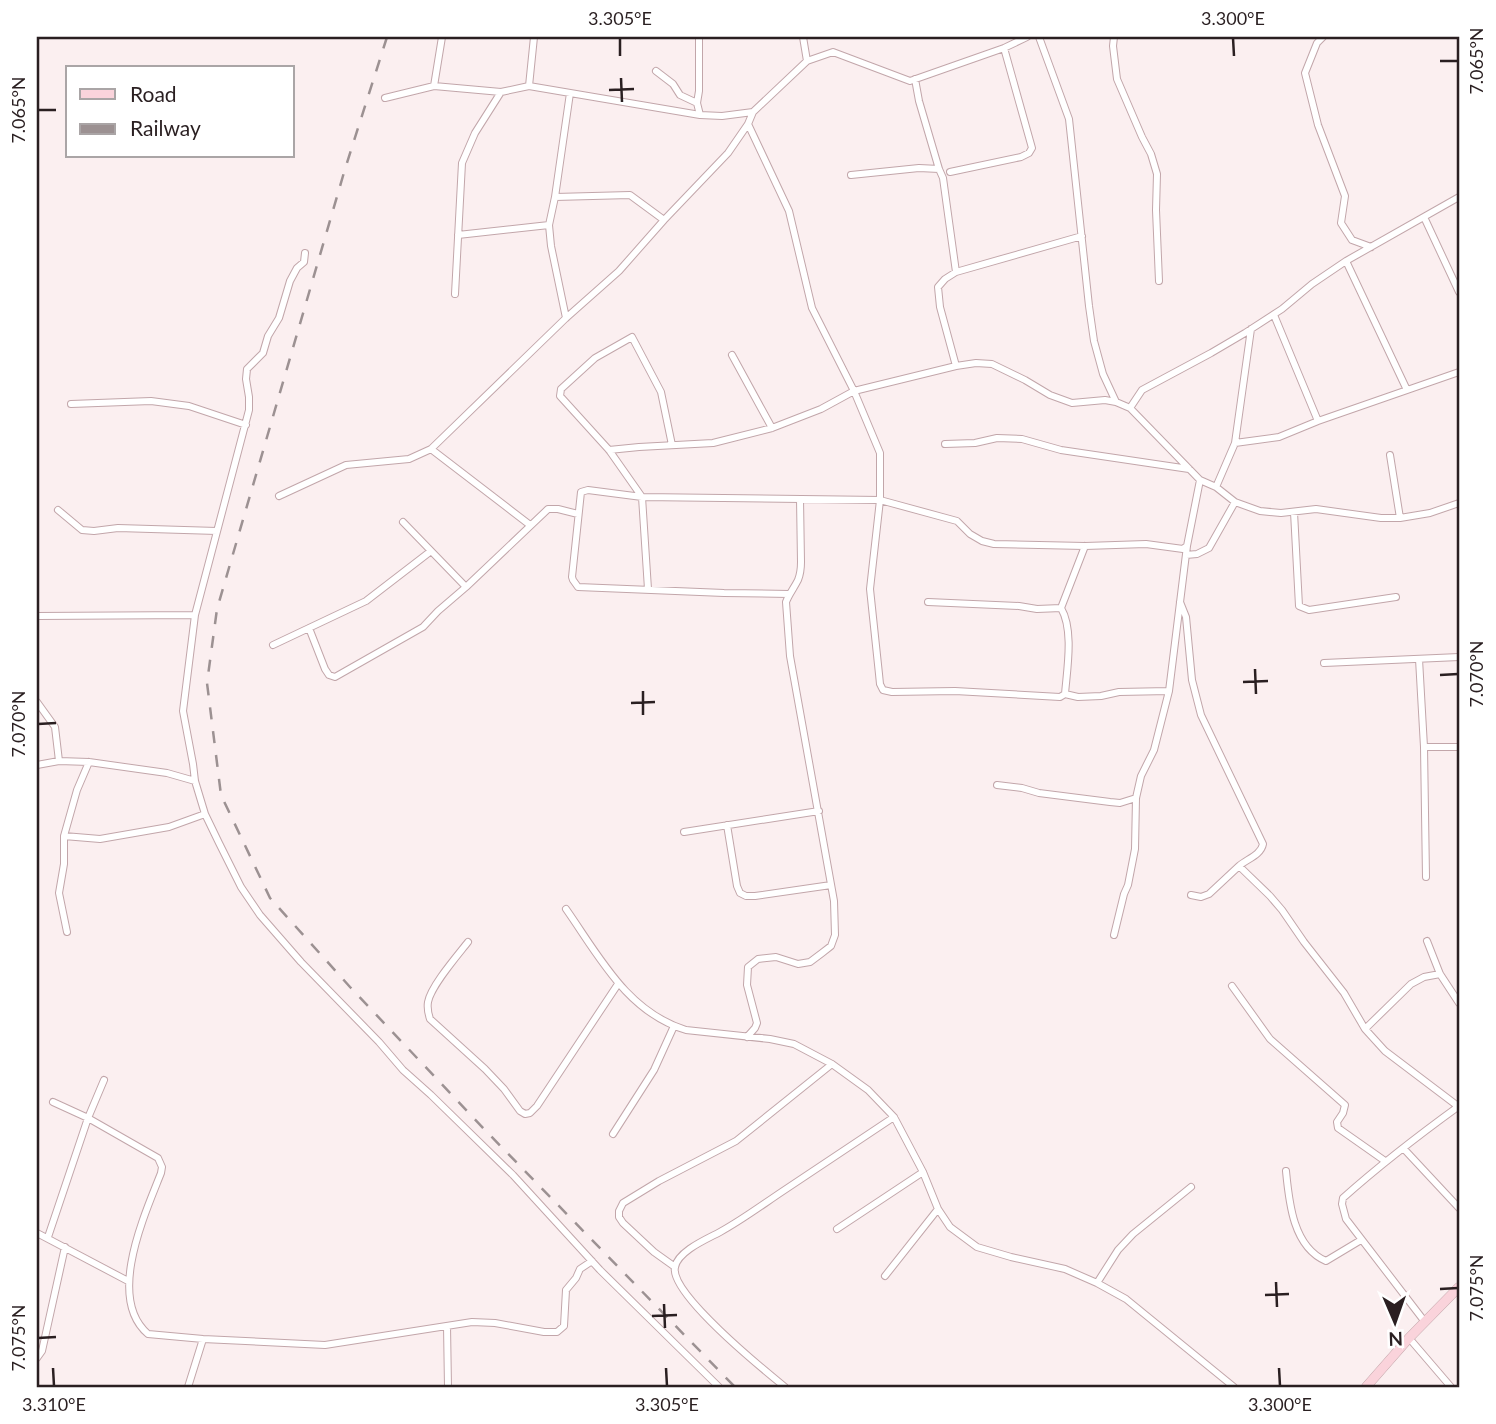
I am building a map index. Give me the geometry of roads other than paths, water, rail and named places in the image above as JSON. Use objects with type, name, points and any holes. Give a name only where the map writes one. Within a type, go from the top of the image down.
[{"type":"main road","points":[[1366,1387],[1459,1287]]},
{"type":"street","points":[[433,86],[442,37]]},
{"type":"street","points":[[529,86],[534,37]]},
{"type":"street","points":[[699,37],[699,91],[696,103],[700,115]]},
{"type":"street","points":[[803,37],[807,61]]},
{"type":"street","points":[[279,496],[346,465],[409,458],[431,449],[566,318],[619,271],[728,153],[753,112],[807,61],[833,52],[910,81],[1004,48],[1027,37]]},
{"type":"street","points":[[1039,37],[1069,119],[1094,341],[1103,374],[1116,402]]},
{"type":"street","points":[[1114,37],[1117,79],[1151,154],[1157,174],[1159,281]]},
{"type":"street","points":[[1323,37],[1317,43],[1305,73],[1318,125],[1345,196],[1341,223],[1352,240],[1371,247]]},
{"type":"street","points":[[950,172],[1021,157],[1032,148],[1004,48]]},
{"type":"street","points":[[656,71],[673,84],[680,95],[696,103]]},
{"type":"street","points":[[915,79],[919,101],[943,178],[956,272]]},
{"type":"street","points":[[385,98],[433,86],[501,92],[529,86],[700,115],[722,116],[753,112]]},
{"type":"street","points":[[455,294],[463,163],[475,133],[501,92]]},
{"type":"street","points":[[566,318],[556,275],[550,225],[570,93]]},
{"type":"street","points":[[748,124],[789,211],[812,308],[854,391],[880,453],[880,500],[870,589],[880,684],[883,690],[955,691],[1060,698],[1065,694],[1069,649],[1066,617],[1061,608]]},
{"type":"street","points":[[851,175],[919,168],[939,169]]},
{"type":"street","points":[[555,197],[630,195],[664,220]]},
{"type":"street","points":[[1130,408],[1142,390],[1211,354],[1274,315],[1346,261],[1459,197]]},
{"type":"street","points":[[1424,217],[1459,292]]},
{"type":"street","points":[[458,235],[550,225]]},
{"type":"street","points":[[956,366],[940,307],[938,288],[945,279],[956,272],[1082,236]]},
{"type":"street","points":[[305,253],[304,262],[290,281],[279,318],[268,336],[263,353],[247,369],[249,410],[246,425],[195,615],[183,711],[195,781],[205,814],[241,887],[260,915],[301,962],[379,1042],[402,1070],[513,1175],[592,1261],[719,1387]]},
{"type":"street","points":[[1346,261],[1407,390]]},
{"type":"street","points":[[1274,315],[1318,421]]},
{"type":"street","points":[[1216,487],[1235,443],[1251,329]]},
{"type":"street","points":[[648,589],[642,497],[609,450],[560,396],[561,389],[595,358],[632,337],[661,392],[672,444]]},
{"type":"street","points":[[732,355],[772,428]]},
{"type":"street","points":[[609,450],[713,443],[772,428],[821,409],[854,391],[976,363],[992,364],[1050,395],[1072,403],[1105,400],[1130,408],[1200,480],[1216,487],[1235,502],[1260,511],[1280,513],[1316,509],[1400,518],[1430,513],[1459,503]]},
{"type":"street","points":[[1235,443],[1279,437],[1459,372]]},
{"type":"street","points":[[71,404],[151,401],[189,407],[246,425]]},
{"type":"street","points":[[945,444],[975,443],[997,438],[1022,439],[1061,450],[1189,469]]},
{"type":"street","points":[[431,449],[530,525]]},
{"type":"street","points":[[1390,455],[1400,518]]},
{"type":"street","points":[[1114,935],[1135,849],[1136,798],[1141,776],[1154,750],[1169,691],[1186,546],[1200,480]]},
{"type":"street","points":[[789,594],[578,587],[572,577],[582,492],[588,490],[642,497],[880,500],[957,521],[970,534],[994,544],[1146,544],[1183,550],[1186,546]]},
{"type":"street","points":[[747,1037],[757,1023],[747,985],[748,967],[758,959],[776,957],[798,964],[810,962],[831,946],[835,935],[834,901],[790,656],[786,603],[798,580],[801,562],[800,499]]},
{"type":"street","points":[[1185,555],[1197,554],[1209,548],[1235,502]]},
{"type":"street","points":[[309,628],[329,675],[335,677],[424,627],[548,509],[578,514]]},
{"type":"street","points":[[58,510],[82,530],[118,528],[217,531]]},
{"type":"street","points":[[1294,512],[1298,606],[1309,610],[1396,597]]},
{"type":"street","points":[[403,522],[466,587]]},
{"type":"street","points":[[1061,608],[1085,546]]},
{"type":"street","points":[[273,645],[366,601],[431,551]]},
{"type":"street","points":[[1180,602],[1186,617],[1192,680],[1201,715],[1264,844],[1258,853],[1247,859],[1209,894],[1201,897],[1191,895]]},
{"type":"street","points":[[928,603],[1061,608]]},
{"type":"street","points":[[37,616],[195,615]]},
{"type":"street","points":[[1324,663],[1459,657]]},
{"type":"street","points":[[1419,659],[1424,747],[1426,877]]},
{"type":"street","points":[[1065,694],[1078,698],[1119,692],[1169,691]]},
{"type":"street","points":[[37,702],[55,727],[59,761]]},
{"type":"street","points":[[1424,747],[1459,747]]},
{"type":"street","points":[[37,765],[59,761],[89,762],[167,773],[195,781]]},
{"type":"street","points":[[67,932],[59,893],[64,864],[64,835],[77,790],[89,762]]},
{"type":"street","points":[[997,785],[1120,803],[1136,798]]},
{"type":"street","points":[[684,832],[819,811]]},
{"type":"street","points":[[64,835],[100,839],[169,827],[205,814]]},
{"type":"street","points":[[727,825],[740,893],[754,896],[831,885]]},
{"type":"street","points":[[1239,866],[1282,910],[1344,993],[1364,1029],[1385,1051],[1458,1110],[1385,1161],[1343,1198],[1342,1204],[1346,1219],[1425,1322]]},
{"type":"street","points":[[566,909],[618,984],[650,1013],[686,1030],[794,1044],[832,1064],[868,1090],[894,1117],[923,1172],[938,1209],[950,1227],[977,1247],[1065,1269],[1097,1283],[1126,1299],[1234,1387]]},
{"type":"street","points":[[1427,941],[1440,974],[1459,1003]]},
{"type":"street","points":[[468,942],[432,991],[427,1011],[430,1019],[485,1069],[525,1114],[537,1106],[618,984]]},
{"type":"street","points":[[1364,1029],[1411,985],[1424,977],[1440,974]]},
{"type":"street","points":[[1232,986],[1270,1038],[1345,1105],[1337,1122],[1338,1128],[1385,1161]]},
{"type":"street","points":[[614,1134],[654,1070],[674,1026]]},
{"type":"street","points":[[675,1267],[654,1252],[619,1217],[623,1202],[736,1141],[832,1064]]},
{"type":"street","points":[[48,1237],[88,1118],[104,1080]]},
{"type":"street","points":[[53,1102],[88,1118],[158,1158],[162,1163],[161,1173],[134,1244],[128,1281],[133,1312],[148,1334],[325,1345],[472,1322],[557,1332],[564,1326],[566,1290],[580,1269],[592,1261]]},
{"type":"street","points":[[785,1387],[733,1343],[701,1311],[679,1283],[675,1267],[691,1248],[729,1227],[894,1117]]},
{"type":"street","points":[[1404,1149],[1459,1208]]},
{"type":"street","points":[[1286,1171],[1291,1212],[1301,1236],[1313,1252],[1326,1261],[1361,1240]]},
{"type":"street","points":[[836,1229],[923,1172]]},
{"type":"street","points":[[1097,1283],[1125,1242],[1191,1187]]},
{"type":"street","points":[[886,1276],[938,1209]]},
{"type":"street","points":[[37,1233],[128,1281]]},
{"type":"street","points":[[37,1358],[41,1351],[65,1247]]},
{"type":"street","points":[[447,1326],[447,1387]]},
{"type":"street","points":[[1409,1338],[1451,1387]]},
{"type":"street","points":[[188,1387],[203,1339]]},
{"type":"railway","points":[[387,37],[345,169],[217,609],[207,683],[221,795],[270,898],[485,1130],[735,1387]]}]
